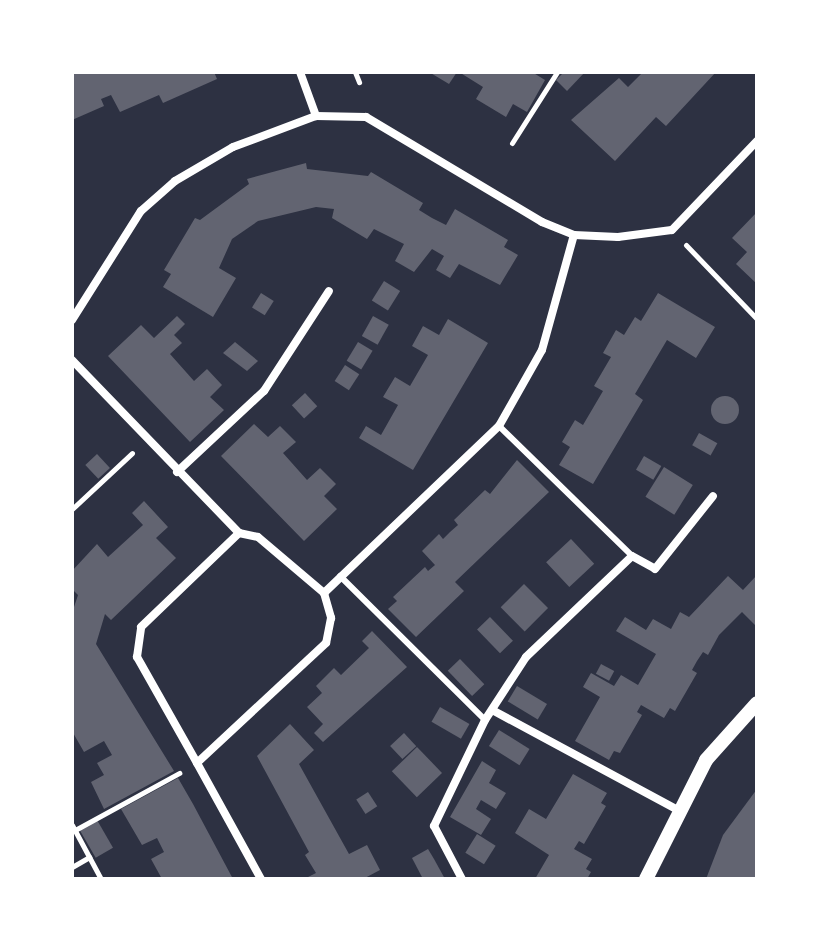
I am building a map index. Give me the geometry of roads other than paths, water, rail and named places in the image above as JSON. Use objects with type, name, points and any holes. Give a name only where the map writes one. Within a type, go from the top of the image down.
[{"type":"street","points":[[300,72],[316,116]]},
{"type":"street","points":[[72,320],[141,211],[175,181],[233,147],[316,116],[366,117],[542,222],[574,235],[618,237],[672,230],[757,141]]},
{"type":"street","points":[[324,593],[499,426],[542,350],[574,235]]},
{"type":"street","points":[[177,472],[264,391],[329,291]]},
{"type":"street","points":[[72,360],[239,533],[258,537],[324,593],[331,618],[326,643],[197,763]]},
{"type":"street","points":[[462,879],[434,826],[485,720],[494,711],[526,657],[632,556],[655,569],[713,496]]},
{"type":"street","points":[[239,533],[141,627],[137,657],[261,879]]},
{"type":"street","points":[[646,879],[706,760],[757,703]]},
{"type":"street","points":[[494,711],[680,811]]},
{"type":"lane","points":[[499,426],[632,556]]},
{"type":"lane","points":[[340,576],[485,720]]}]
